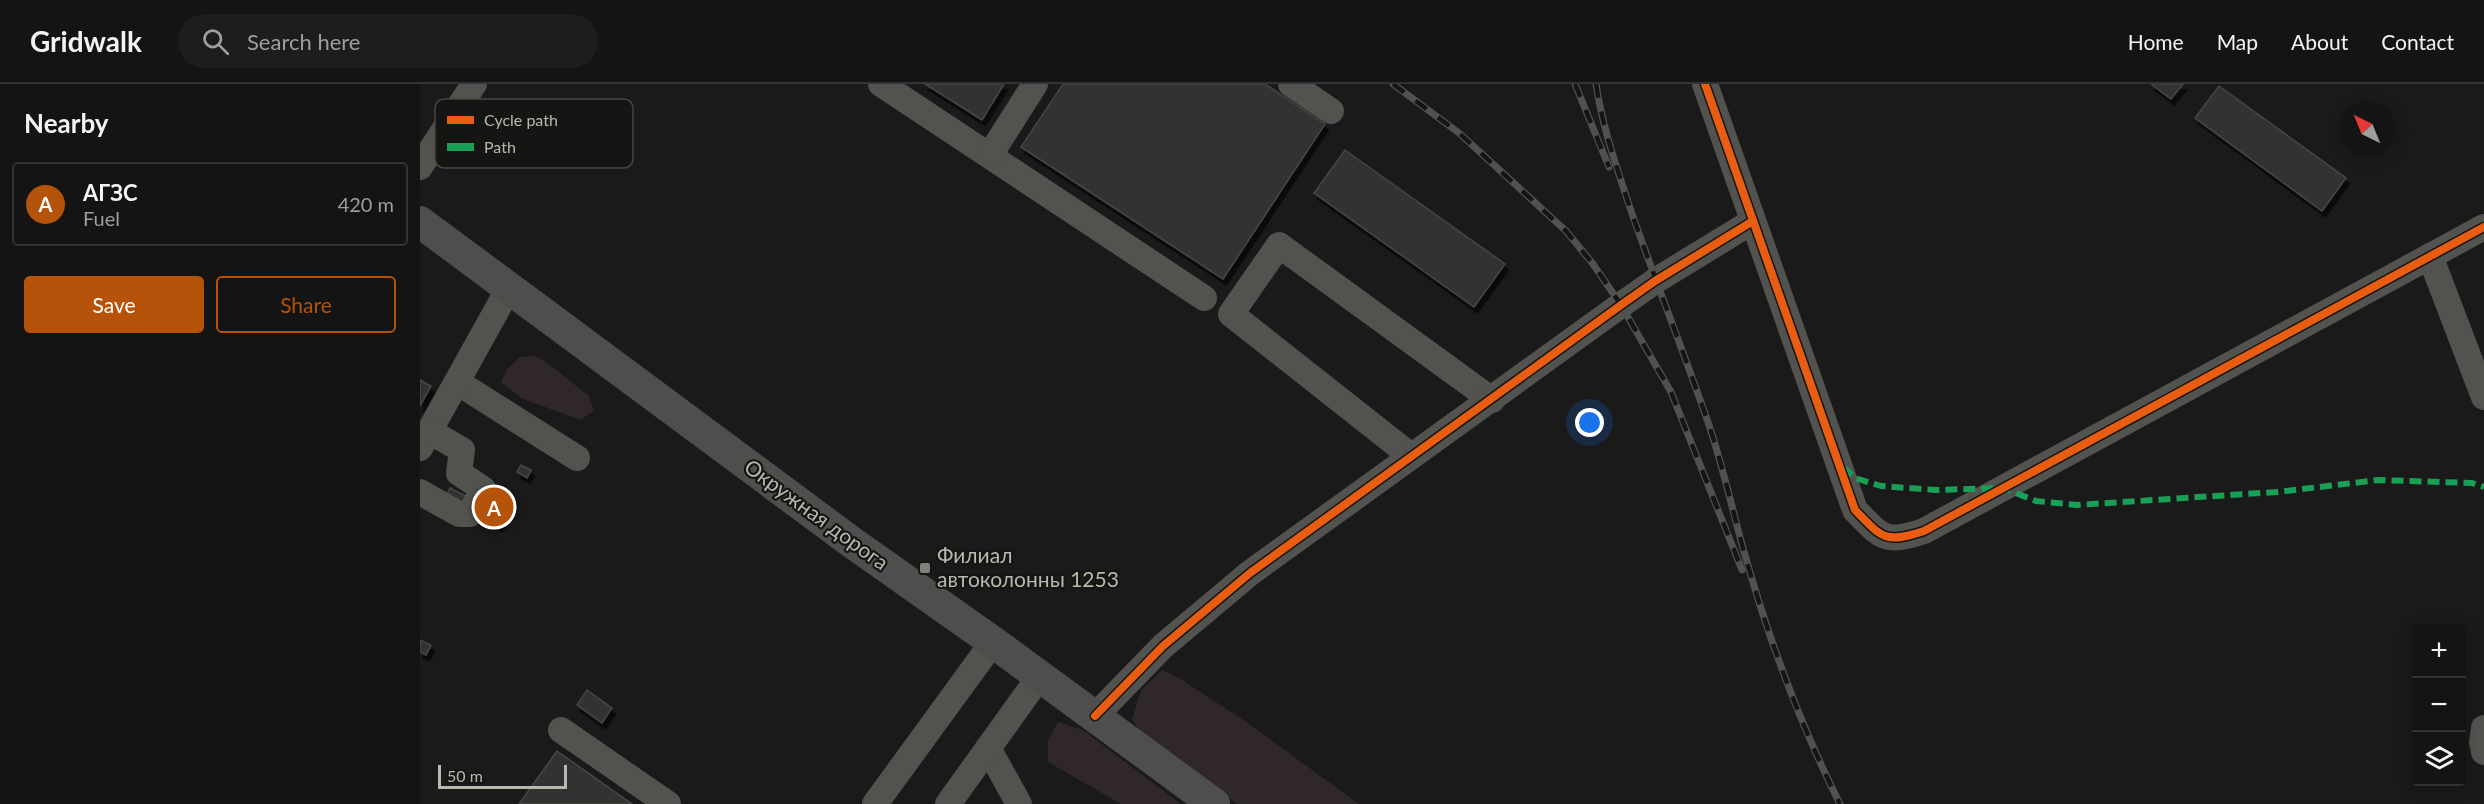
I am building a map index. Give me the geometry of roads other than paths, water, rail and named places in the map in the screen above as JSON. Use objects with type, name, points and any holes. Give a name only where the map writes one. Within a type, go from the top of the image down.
[{"type":"main road","name":"Окружная дорога","points":[[420,222],[850,541],[993,642],[1214,804]]},
{"type":"street","points":[[464,99],[474,84]]},
{"type":"street","points":[[990,154],[1035,84]]},
{"type":"street","points":[[1291,84],[1331,111]]},
{"type":"street","points":[[1706,84],[1856,510],[1878,534],[1900,539],[1924,531],[2484,227]]},
{"type":"street","points":[[892,87],[1204,298]]},
{"type":"street","points":[[420,167],[435,144]]},
{"type":"street","points":[[1095,716],[1163,646],[1250,573],[1646,287],[1753,221]]},
{"type":"street","points":[[1412,456],[1231,314],[1279,245],[1492,400]]},
{"type":"street","points":[[2430,256],[2484,397]]},
{"type":"street","points":[[420,492],[459,514],[470,514],[483,489],[459,473],[462,450],[425,440],[509,288]]},
{"type":"street","points":[[457,382],[577,458]]},
{"type":"street","points":[[875,804],[993,642]]},
{"type":"street","points":[[948,804],[1040,676]]},
{"type":"street","points":[[2484,728],[2482,742],[2484,752]]},
{"type":"street","points":[[561,730],[668,804]]},
{"type":"street","points":[[988,748],[1019,804]]},
{"type":"railway","points":[[1393,84],[1459,133],[1566,231],[1593,264],[1621,305],[1671,392],[1742,570]]},
{"type":"railway","points":[[1575,84],[1609,167]]},
{"type":"railway","points":[[1596,84],[1614,158],[1710,428],[1772,642],[1810,740],[1840,804]]},
{"type":"place","name":"АГЗС","points":[[494,507]]},
{"type":"place","name":"Филиал автоколонны 1253","points":[[925,568]]}]
